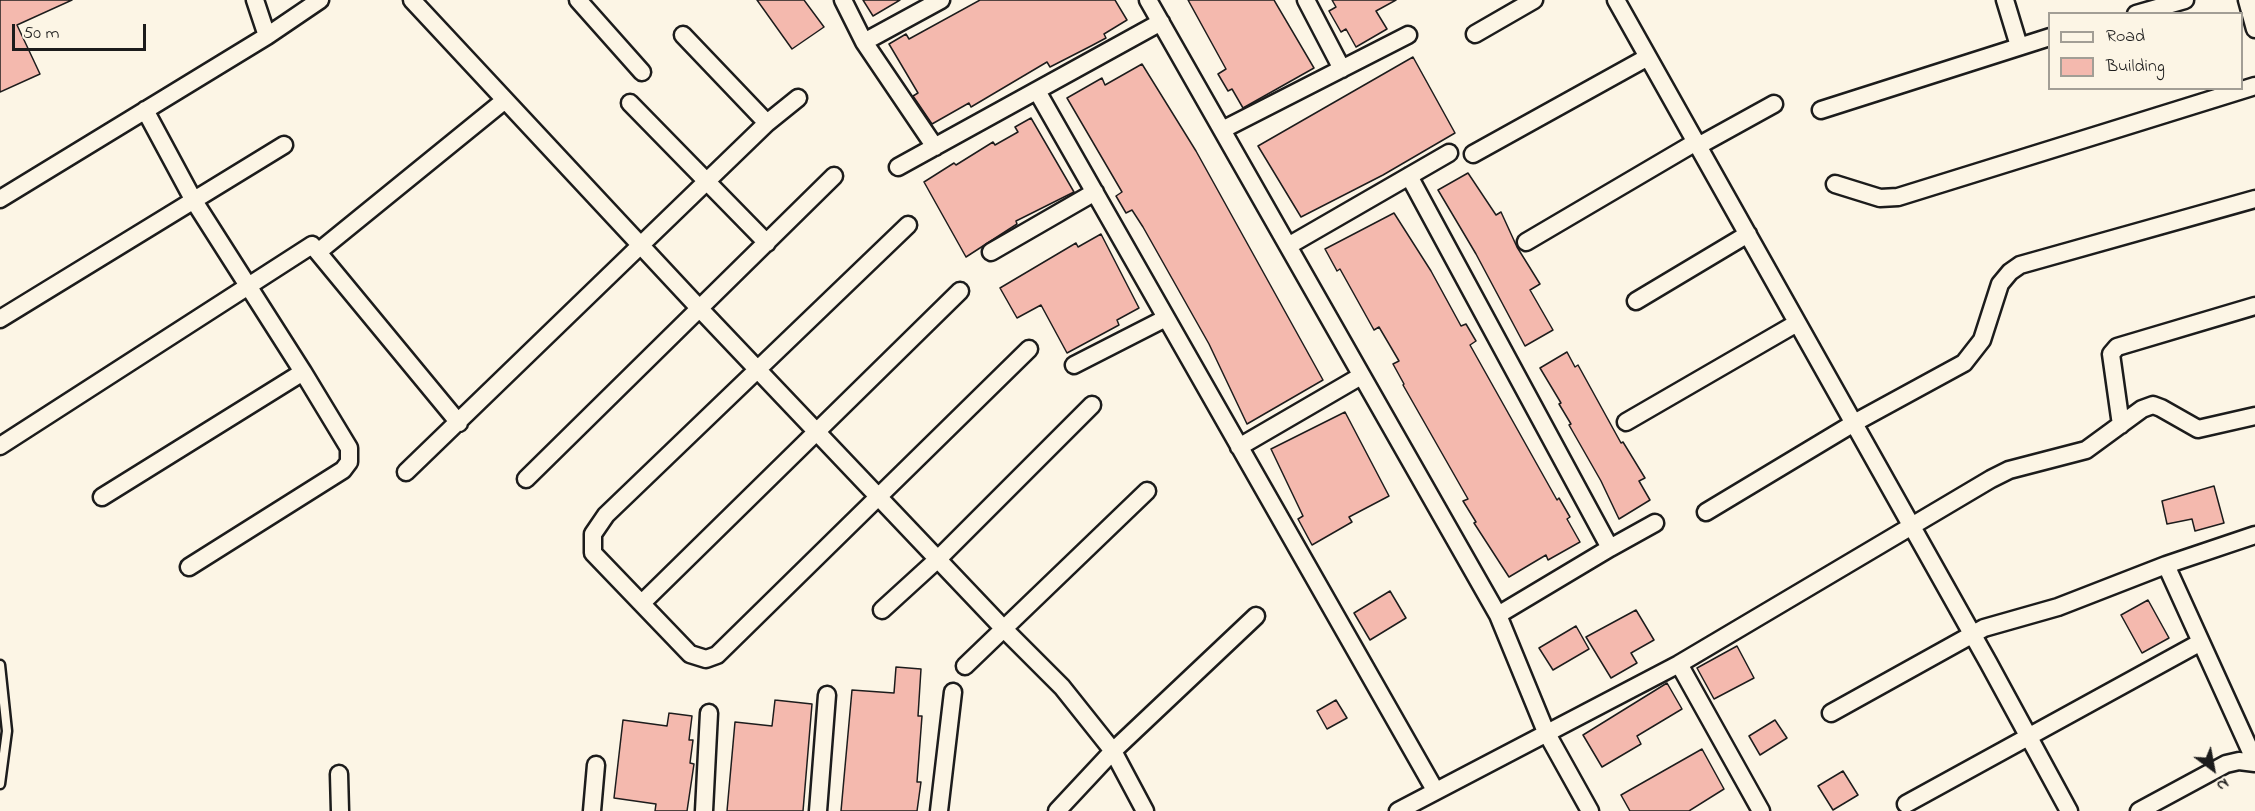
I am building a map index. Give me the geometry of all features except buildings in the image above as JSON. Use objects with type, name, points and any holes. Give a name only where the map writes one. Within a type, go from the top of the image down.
[{"type":"street","points":[[255,0],[267,36]]},
{"type":"street","points":[[0,199],[267,36],[320,0]]},
{"type":"street","points":[[412,0],[700,309],[939,558],[1003,628],[1062,687],[1113,751],[1145,811]]},
{"type":"street","points":[[578,0],[642,72]]},
{"type":"street","points":[[843,0],[864,42],[935,147]]},
{"type":"street","points":[[864,42],[941,0]]},
{"type":"street","points":[[1148,0],[1498,615],[1546,732],[1590,811]]},
{"type":"street","points":[[1306,0],[1342,69]]},
{"type":"street","points":[[1475,33],[1534,0]]},
{"type":"street","points":[[1616,0],[2069,811]]},
{"type":"street","points":[[2005,0],[2019,46]]},
{"type":"street","points":[[2143,12],[2185,0]]},
{"type":"street","points":[[2247,0],[2255,29]]},
{"type":"street","points":[[898,167],[1161,22]]},
{"type":"street","points":[[683,35],[767,123]]},
{"type":"street","points":[[1222,130],[1408,35]]},
{"type":"street","points":[[1821,110],[2048,37]]},
{"type":"street","points":[[1473,154],[1648,57]]},
{"type":"street","points":[[1037,90],[1435,790]]},
{"type":"street","points":[[1835,184],[1880,198],[1898,197],[2242,90]]},
{"type":"street","points":[[406,472],[767,123],[798,98]]},
{"type":"street","points":[[318,252],[505,100]]},
{"type":"street","points":[[630,103],[767,243]]},
{"type":"street","points":[[1526,242],[1696,144],[1774,104]]},
{"type":"street","points":[[146,110],[194,201],[349,448],[349,462],[342,470],[189,567]]},
{"type":"street","points":[[0,319],[284,145]]},
{"type":"street","points":[[1288,246],[1449,153]]},
{"type":"street","points":[[526,479],[834,176]]},
{"type":"street","points":[[1409,176],[1610,548]]},
{"type":"street","points":[[991,252],[1095,192]]},
{"type":"street","points":[[1706,512],[1854,423],[1964,363],[1982,340],[2000,284],[2010,272],[2020,265],[2255,199]]},
{"type":"street","points":[[908,225],[606,515],[593,534],[593,553],[690,654],[699,659],[711,658],[724,648],[878,494],[1029,349]]},
{"type":"street","points":[[1636,301],[1748,234]]},
{"type":"street","points":[[0,446],[312,245],[459,423]]},
{"type":"street","points":[[642,603],[960,291]]},
{"type":"street","points":[[2121,425],[2110,354],[2117,347],[2255,306]]},
{"type":"street","points":[[1074,365],[1166,318]]},
{"type":"street","points":[[1626,422],[1797,323]]},
{"type":"street","points":[[102,497],[303,372]]},
{"type":"street","points":[[1239,447],[1361,376]]},
{"type":"street","points":[[882,610],[939,558],[1092,405]]},
{"type":"street","points":[[1398,811],[1679,664],[1911,525],[2009,470],[2086,450],[2142,409],[2153,405],[2198,429],[2255,416]]},
{"type":"street","points":[[964,666],[1147,491]]},
{"type":"street","points":[[1498,615],[1655,523]]},
{"type":"street","points":[[1831,713],[1971,635],[1997,623],[2058,607],[2099,593],[2166,565],[2255,535]]},
{"type":"street","points":[[2139,811],[2226,764],[2239,761],[2255,762],[2166,565]]},
{"type":"street","points":[[1057,811],[1113,751],[1256,616]]},
{"type":"street","points":[[1906,804],[2201,642]]},
{"type":"street","points":[[1679,664],[1761,811]]},
{"type":"street","points":[[939,811],[953,692]]},
{"type":"street","points":[[818,811],[827,695]]},
{"type":"street","points":[[704,811],[709,713]]},
{"type":"street","points":[[592,811],[596,765]]},
{"type":"street","points":[[339,774],[340,811]]},
{"type":"lane","points":[[0,665],[7,730],[0,784]]}]
